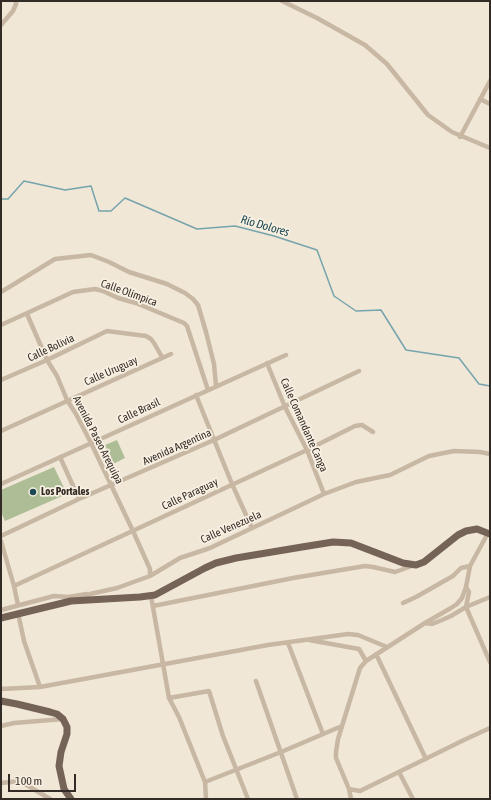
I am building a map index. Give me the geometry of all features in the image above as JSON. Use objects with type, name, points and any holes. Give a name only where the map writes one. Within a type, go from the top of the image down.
[{"type":"main road","points":[[1,618],[61,603],[82,600],[151,596],[170,588],[205,568],[220,562],[333,542],[347,542],[356,544],[403,563],[413,565],[424,562],[466,531],[477,529],[489,533]]},
{"type":"main road","points":[[1,701],[50,712],[63,719],[66,727],[66,734],[59,766],[64,789],[71,799]]},
{"type":"street","points":[[1,25],[13,11],[16,1]]},
{"type":"street","points":[[282,1],[317,18],[365,45],[387,64],[428,115],[444,128],[490,148]]},
{"type":"street","points":[[460,136],[490,81]]},
{"type":"street","points":[[480,99],[490,104]]},
{"type":"street","points":[[1,292],[55,259],[91,255],[129,272],[167,284],[185,293],[198,305],[214,364],[216,386]]},
{"type":"street","name":"Calle Olímpica","points":[[1,325],[73,292],[95,289],[103,291],[118,298],[136,303],[161,314],[180,320],[187,326],[208,390]]},
{"type":"street","name":"Avenida Paseo Arequipa","points":[[27,314],[47,360],[57,376],[67,400],[91,443],[133,531],[150,569],[150,576]]},
{"type":"street","name":"Calle Bolivia","points":[[1,380],[107,331],[146,336],[154,342],[162,357]]},
{"type":"street","name":"Calle Uruguay","points":[[1,431],[170,354]]},
{"type":"street","name":"Calle Brasil","points":[[1,484],[286,355]]},
{"type":"street","name":"Calle Comandante Canga","points":[[267,363],[285,407],[307,450],[324,494]]},
{"type":"street","name":"Avenida Argentina","points":[[1,536],[79,499],[214,440],[359,371]]},
{"type":"street","points":[[196,395],[232,484],[252,528]]},
{"type":"street","name":"Calle Paraguay","points":[[14,586],[359,425],[362,425],[373,432]]},
{"type":"street","name":"Calle Venezuela","points":[[82,600],[90,594],[117,588],[150,576],[180,558],[210,548],[324,494],[356,482],[390,474],[429,456],[454,451],[490,454]]},
{"type":"street","points":[[60,457],[79,499]]},
{"type":"street","points":[[351,799],[349,789],[336,758],[336,752],[356,675],[366,661],[457,604],[462,598],[466,587],[470,566],[489,533]]},
{"type":"street","points":[[1,541],[18,605]]},
{"type":"street","points":[[153,606],[293,578],[365,566],[395,572],[413,565]]},
{"type":"street","points":[[403,603],[453,576],[461,568],[470,566]]},
{"type":"street","points":[[466,587],[469,592],[466,607],[490,662]]},
{"type":"street","points":[[1,610],[54,596],[68,597],[90,594]]},
{"type":"street","points":[[151,596],[169,698],[179,717],[205,782],[206,799]]},
{"type":"street","points":[[425,623],[432,624],[490,597]]},
{"type":"street","points":[[18,613],[24,641],[40,687]]},
{"type":"street","points":[[1,689],[40,687],[244,649],[348,634],[358,635],[387,647]]},
{"type":"street","points":[[304,640],[359,649],[366,661]]},
{"type":"street","points":[[288,643],[323,734]]},
{"type":"street","points":[[376,654],[426,759]]},
{"type":"street","points":[[256,681],[297,799]]},
{"type":"street","points":[[169,698],[209,691],[221,729],[248,799]]},
{"type":"street","points":[[1,726],[14,723],[63,719]]},
{"type":"street","points":[[205,782],[342,726]]},
{"type":"street","points":[[349,789],[360,791],[490,728]]},
{"type":"street","points":[[400,772],[413,799]]},
{"type":"street","points":[[1,783],[20,782],[50,799]]},
{"type":"green space","points":[[117,440],[125,458],[113,464],[105,445]]},
{"type":"green space","name":"Los Portales","points":[[54,467],[67,494],[5,521],[1,512],[1,490]]},
{"type":"waterway","name":"Río Dolores","points":[[1,199],[8,199],[24,181],[65,190],[91,186],[99,211],[111,211],[125,198],[197,229],[235,226],[274,236],[317,250],[334,296],[356,311],[381,310],[406,350],[459,358],[479,384],[490,386]]},
{"type":"place","name":"Los Portales","points":[[33,492]]}]
